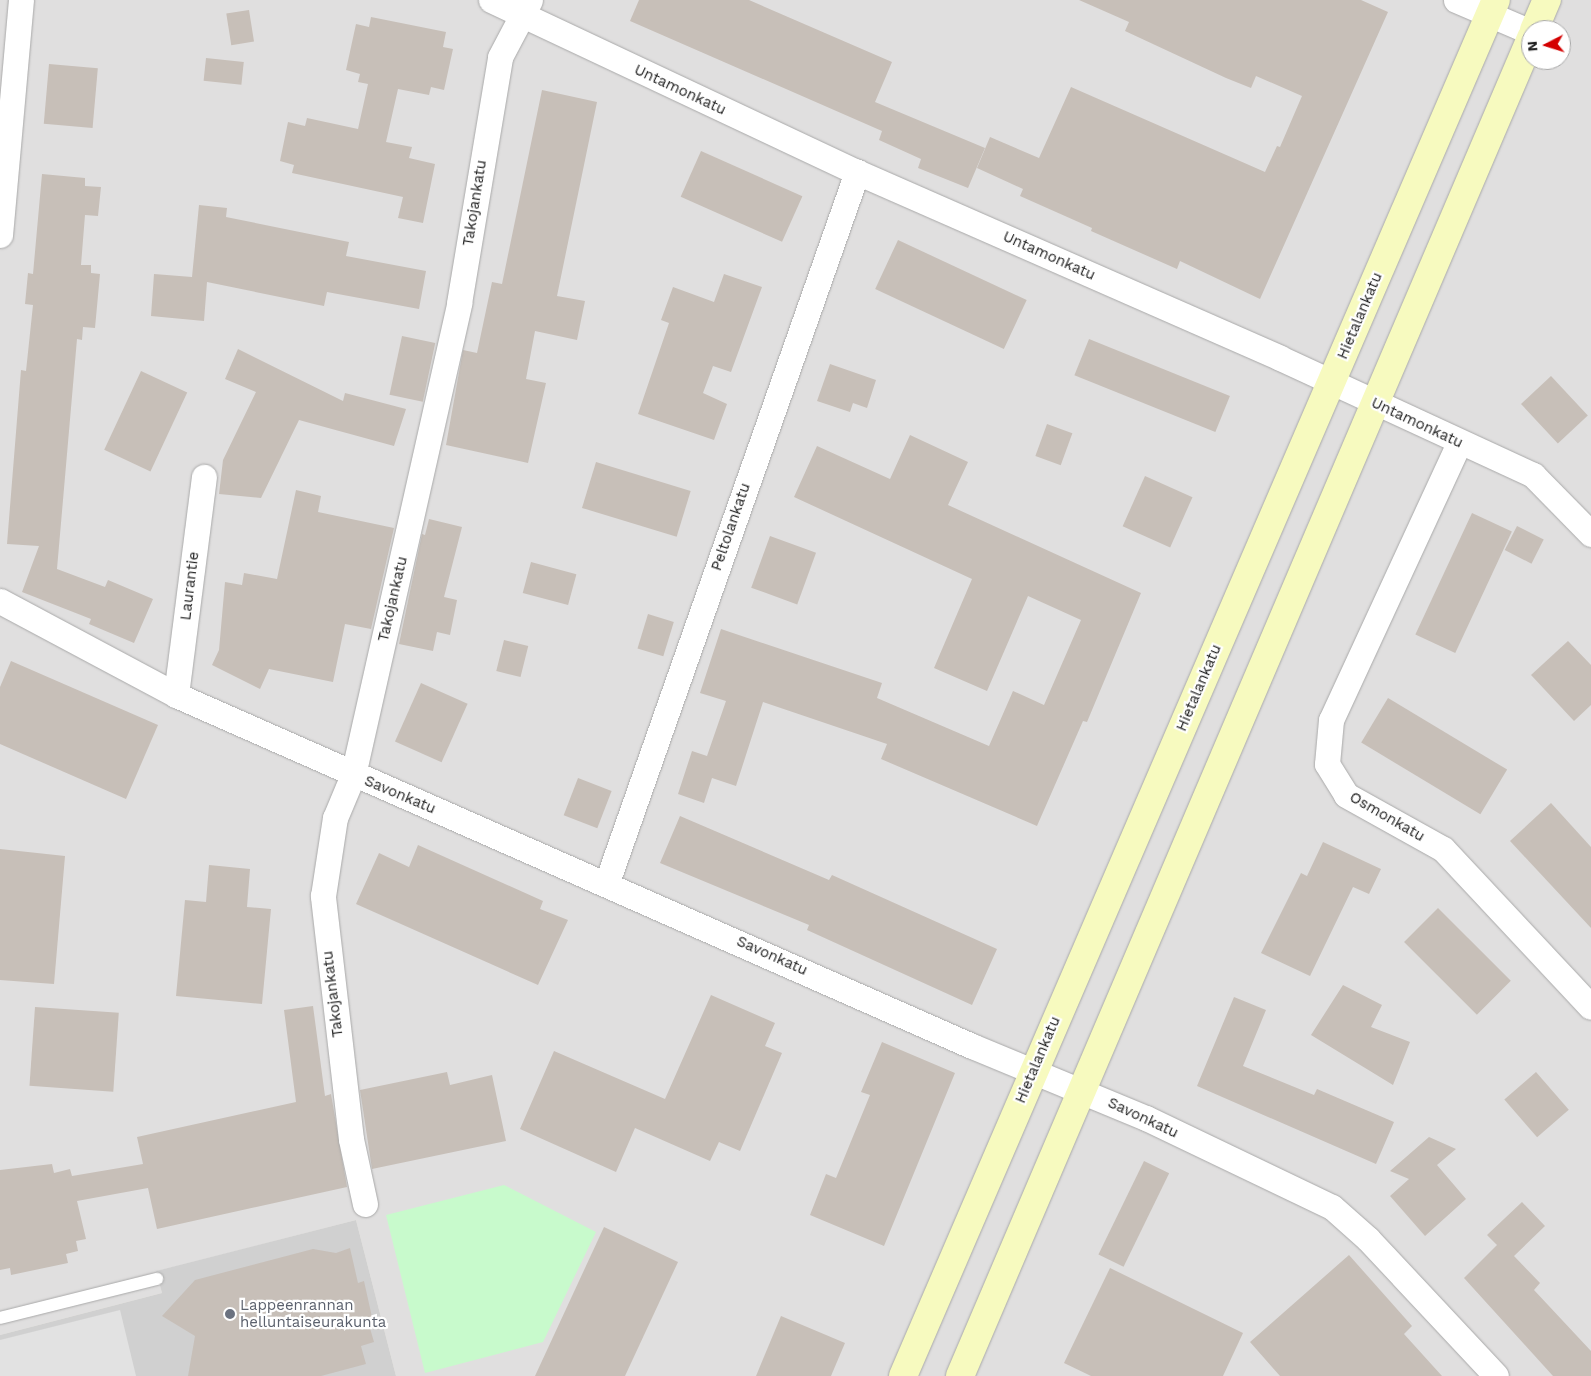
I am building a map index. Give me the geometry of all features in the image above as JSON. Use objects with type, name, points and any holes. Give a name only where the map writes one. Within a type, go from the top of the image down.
[{"type":"main road","points":[[1538,20],[1547,0]]},
{"type":"main road","name":"Hietalankatu","points":[[902,1376],[1493,7]]},
{"type":"main road","points":[[960,1376],[1521,61]]},
{"type":"street","points":[[0,235],[21,0]]},
{"type":"street","name":"Untamonkatu","points":[[491,0],[525,8],[857,172],[1533,475],[1591,534]]},
{"type":"street","points":[[1456,0],[1493,7],[1521,25]]},
{"type":"street","name":"Takojankatu","points":[[365,1204],[351,1139],[323,896],[336,818],[353,775],[459,303],[500,56],[525,8]]},
{"type":"street","name":"Peltolankatu","points":[[607,882],[857,172]]},
{"type":"street","name":"Osmonkatu","points":[[1459,443],[1331,720],[1327,764],[1346,795],[1443,849],[1591,1007]]},
{"type":"street","name":"Laurantie","points":[[176,695],[204,477]]},
{"type":"street","name":"Savonkatu","points":[[0,601],[176,695],[353,775],[607,882],[1082,1090],[1332,1207],[1368,1239],[1496,1376]]},
{"type":"lane","points":[[0,1318],[157,1279]]},
{"type":"shaded area","points":[[0,0],[1591,0],[1591,1376],[396,1376],[356,1220],[157,1271],[162,1293],[0,1335]]},
{"type":"shaded area","name":"Lappeenrannan helluntaiseurakunta","points":[[356,1220],[396,1376],[0,1376],[0,1335],[162,1293],[156,1271]]},
{"type":"shaded area","points":[[120,1310],[136,1376],[0,1376],[0,1340]]},
{"type":"green space","points":[[504,1185],[596,1232],[543,1342],[425,1373],[386,1215]]},
{"type":"building","points":[[639,0],[749,0],[892,62],[875,102],[985,148],[968,188],[918,168],[921,159],[879,140],[882,131],[630,21]]},
{"type":"building","points":[[1079,0],[1361,0],[1388,12],[1260,299],[1180,261],[1177,269],[1091,231],[1092,228],[1020,196],[1023,189],[977,168],[990,137],[1039,158],[1071,87],[1265,172],[1277,146],[1280,147],[1302,96],[1256,76],[1251,88],[1226,78],[1125,31],[1129,22]]},
{"type":"building","points":[[249,10],[254,42],[231,45],[226,14]]},
{"type":"building","points":[[371,17],[446,32],[443,47],[453,49],[444,90],[431,87],[429,95],[398,89],[386,142],[412,147],[409,158],[435,164],[423,223],[398,218],[403,197],[292,173],[294,165],[280,161],[288,122],[305,126],[307,118],[358,129],[368,84],[358,82],[360,74],[346,70],[356,24],[369,27]]},
{"type":"building","points":[[206,58],[244,62],[241,85],[204,81]]},
{"type":"building","points":[[49,64],[98,68],[93,128],[44,124]]},
{"type":"building","points":[[542,90],[597,102],[557,296],[585,301],[577,340],[535,331],[526,379],[546,383],[528,463],[446,445],[463,350],[477,353],[492,282],[502,284]]},
{"type":"building","points":[[701,151],[802,196],[782,242],[681,197]]},
{"type":"building","points":[[42,174],[85,178],[85,186],[101,187],[98,216],[85,215],[81,265],[91,265],[91,273],[100,274],[95,328],[83,327],[82,340],[77,339],[57,569],[105,587],[108,580],[153,599],[134,643],[89,624],[91,619],[22,592],[39,546],[7,544],[21,370],[26,371],[33,305],[25,304],[28,273],[33,274]]},
{"type":"building","points":[[199,205],[227,208],[226,217],[349,242],[346,256],[426,271],[419,309],[327,292],[324,306],[207,282],[204,321],[151,316],[154,274],[192,277]]},
{"type":"building","points":[[898,240],[1027,300],[1004,349],[875,289]]},
{"type":"building","points":[[724,274],[762,287],[731,372],[713,366],[703,393],[727,404],[714,440],[638,414],[669,323],[661,320],[673,287],[714,302]]},
{"type":"building","points":[[402,336],[435,343],[423,402],[390,395]]},
{"type":"building","points":[[1089,339],[1230,396],[1215,432],[1074,375]]},
{"type":"building","points":[[238,349],[343,401],[345,393],[406,409],[394,446],[299,420],[261,498],[219,494],[223,460],[256,392],[225,379]]},
{"type":"building","points":[[830,364],[876,380],[867,408],[853,403],[850,412],[817,401]]},
{"type":"building","points":[[141,371],[187,393],[150,471],[104,450]]},
{"type":"building","points":[[1551,376],[1588,415],[1558,443],[1521,404]]},
{"type":"building","points":[[1047,424],[1072,433],[1061,465],[1035,456]]},
{"type":"building","points":[[910,435],[968,462],[948,505],[1141,593],[1087,722],[1083,721],[1037,826],[881,759],[887,744],[763,702],[736,786],[712,778],[704,803],[678,794],[692,751],[707,756],[726,701],[700,693],[721,629],[882,683],[877,698],[989,746],[1013,691],[1044,705],[1081,620],[1028,596],[987,691],[934,668],[972,579],[794,497],[817,446],[890,479]]},
{"type":"building","points":[[596,462],[691,491],[677,537],[582,508]]},
{"type":"building","points":[[1145,476],[1193,497],[1170,547],[1123,526]]},
{"type":"building","points":[[296,490],[321,496],[318,512],[394,528],[371,629],[345,624],[333,682],[269,669],[260,689],[212,665],[219,650],[225,582],[242,585],[244,573],[277,579]]},
{"type":"building","points":[[1472,513],[1512,532],[1455,653],[1415,634]]},
{"type":"building","points":[[429,519],[462,527],[444,597],[457,600],[450,635],[437,632],[433,651],[399,644],[422,534],[425,535]]},
{"type":"building","points":[[1517,526],[1544,540],[1531,564],[1505,550]]},
{"type":"building","points":[[770,536],[816,553],[797,604],[751,588]]},
{"type":"building","points":[[531,562],[576,574],[568,605],[523,593]]},
{"type":"building","points":[[648,614],[674,622],[663,656],[637,648]]},
{"type":"building","points":[[504,640],[528,646],[521,677],[496,671]]},
{"type":"building","points":[[1568,641],[1591,665],[1591,705],[1574,721],[1531,675]]},
{"type":"building","points":[[11,661],[158,725],[126,799],[0,744],[0,687]]},
{"type":"building","points":[[421,683],[468,704],[442,762],[395,741]]},
{"type":"building","points":[[1388,698],[1507,770],[1480,814],[1361,743]]},
{"type":"building","points":[[578,778],[612,791],[597,828],[564,815]]},
{"type":"building","points":[[1551,803],[1591,847],[1591,928],[1510,841]]},
{"type":"building","points":[[680,816],[829,880],[832,875],[997,949],[972,1005],[807,930],[809,925],[660,863]]},
{"type":"building","points":[[1323,842],[1381,869],[1369,894],[1353,887],[1310,976],[1261,953],[1301,873],[1307,876]]},
{"type":"building","points":[[418,845],[543,901],[540,909],[568,920],[538,985],[356,904],[379,853],[409,867]]},
{"type":"building","points":[[0,849],[65,856],[54,984],[0,980]]},
{"type":"building","points":[[209,865],[250,869],[247,907],[271,909],[262,1004],[176,996],[185,900],[206,902]]},
{"type":"building","points":[[1438,908],[1511,981],[1477,1015],[1404,942]]},
{"type":"building","points":[[1343,985],[1382,1005],[1371,1027],[1410,1042],[1393,1085],[1311,1035]]},
{"type":"building","points":[[711,995],[775,1023],[765,1046],[782,1053],[740,1151],[719,1142],[710,1161],[635,1128],[616,1172],[520,1129],[554,1051],[665,1099]]},
{"type":"building","points":[[1234,997],[1266,1010],[1243,1066],[1314,1095],[1317,1089],[1394,1122],[1376,1164],[1197,1086]]},
{"type":"building","points":[[313,1006],[325,1096],[331,1094],[347,1187],[157,1229],[148,1188],[77,1201],[86,1239],[76,1241],[78,1251],[66,1254],[68,1263],[11,1275],[10,1268],[0,1270],[0,1170],[52,1164],[54,1173],[70,1169],[72,1176],[143,1164],[137,1137],[296,1102],[284,1010]]},
{"type":"building","points":[[35,1007],[119,1013],[113,1092],[29,1086]]},
{"type":"building","points":[[882,1042],[955,1073],[884,1246],[810,1215],[826,1174],[836,1178],[870,1095],[861,1092]]},
{"type":"building","points":[[447,1072],[450,1085],[492,1075],[506,1141],[372,1169],[360,1090]]},
{"type":"building","points":[[1536,1072],[1569,1110],[1537,1137],[1504,1100]]},
{"type":"building","points":[[1429,1137],[1456,1149],[1437,1165],[1466,1199],[1425,1236],[1390,1196],[1409,1179],[1390,1171]]},
{"type":"building","points":[[1144,1161],[1169,1173],[1124,1267],[1098,1254]]},
{"type":"building","points":[[1522,1202],[1545,1226],[1514,1256],[1540,1283],[1534,1290],[1591,1351],[1591,1376],[1553,1376],[1464,1278],[1497,1245],[1487,1235]]},
{"type":"building","points":[[604,1227],[678,1262],[625,1376],[535,1376]]},
{"type":"building","points":[[350,1248],[358,1283],[364,1281],[372,1317],[367,1318],[374,1342],[361,1346],[366,1364],[321,1376],[188,1376],[195,1336],[162,1316],[195,1280],[313,1249],[336,1253]]},
{"type":"building","points":[[1349,1255],[1412,1326],[1404,1334],[1442,1376],[1280,1376],[1250,1342]]},
{"type":"building","points":[[1110,1268],[1243,1333],[1223,1376],[1091,1376],[1064,1363]]},
{"type":"building","points":[[781,1316],[845,1343],[831,1376],[756,1376]]},
{"type":"place","name":"Lappeenrannan helluntaiseurakunta","points":[[230,1314]]}]
